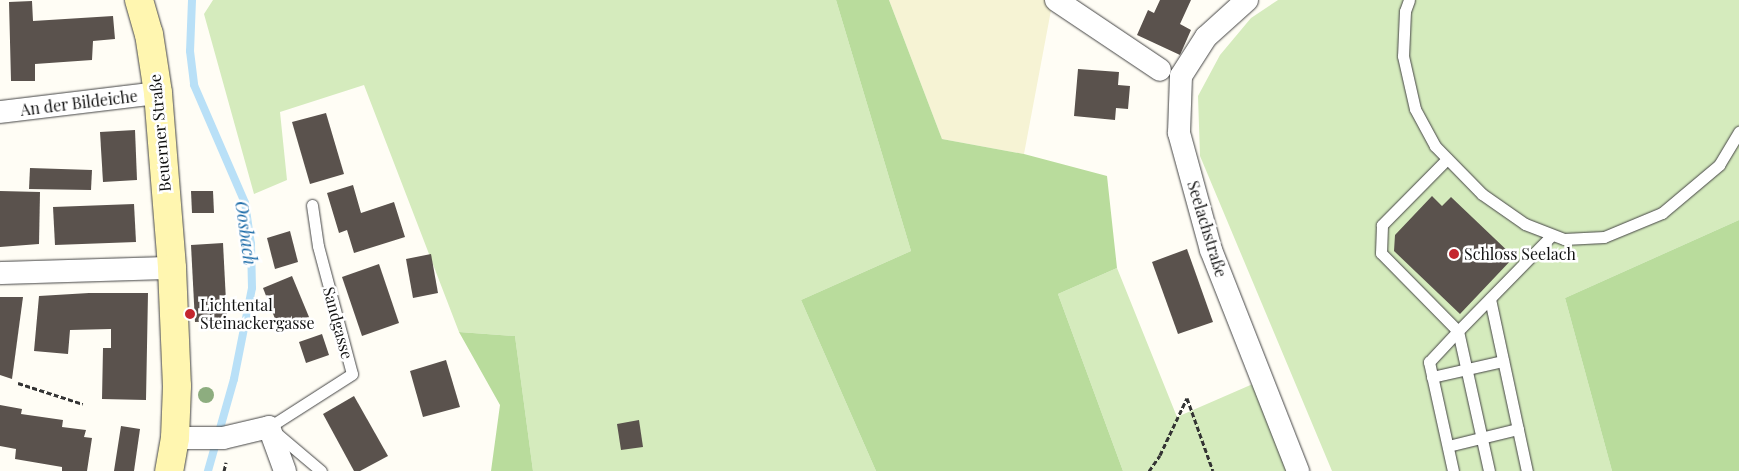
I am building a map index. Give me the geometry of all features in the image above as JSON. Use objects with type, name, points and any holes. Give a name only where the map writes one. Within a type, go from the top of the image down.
[{"type":"main road","name":"Beuerner Straße","points":[[139,0],[150,34],[158,93],[172,268],[177,376],[188,438],[169,471]]},
{"type":"street","points":[[1056,0],[1160,70]]},
{"type":"street","name":"Seelachstraße","points":[[1247,0],[1206,37],[1181,76],[1179,133],[1211,250],[1298,471]]},
{"type":"street","name":"An der Bildeiche","points":[[0,112],[158,93]]},
{"type":"street","points":[[0,273],[172,268]]},
{"type":"street","points":[[268,427],[285,471]]},
{"type":"street","name":"Sandgasse","points":[[188,438],[223,438],[268,427]]},
{"type":"lane","points":[[1409,0],[1406,11],[1403,56],[1415,109],[1435,146],[1482,194],[1525,224],[1552,235],[1564,239],[1604,237],[1662,213],[1719,165],[1739,132]]},
{"type":"lane","points":[[1447,159],[1382,225],[1381,254],[1458,331],[1489,471]]},
{"type":"lane","name":"Sandgasse","points":[[268,427],[352,374],[318,246],[312,205]]},
{"type":"lane","points":[[1453,471],[1429,362],[1552,235]]},
{"type":"lane","points":[[1490,299],[1527,471]]},
{"type":"lane","points":[[1432,377],[1503,362]]},
{"type":"lane","points":[[268,427],[321,471]]},
{"type":"lane","points":[[1448,446],[1518,429]]},
{"type":"path","points":[[18,383],[83,404]]},
{"type":"path","points":[[1148,471],[1160,455],[1187,398],[1213,471]]},
{"type":"path","points":[[224,471],[225,466]]},
{"type":"shaded area","points":[[889,0],[1055,0],[1052,5],[1024,154],[942,139]]},
{"type":"green space","points":[[213,0],[836,0],[911,251],[801,300],[876,471],[533,471],[515,336],[459,332],[364,85],[280,112],[287,180],[254,194],[204,14]]},
{"type":"green space","points":[[836,0],[889,0],[942,139],[1024,154],[1107,176],[1117,268],[1058,294],[1123,471],[876,471],[801,300],[911,251]]},
{"type":"green space","points":[[1278,0],[1739,0],[1739,220],[1565,298],[1612,471],[1332,471],[1200,156],[1198,96],[1220,55],[1251,18]]},
{"type":"green space","points":[[1739,220],[1739,471],[1612,471],[1565,298]]},
{"type":"green space","points":[[1117,268],[1177,417],[1262,380],[1294,471],[1123,471],[1058,294]]},
{"type":"green space","points":[[459,332],[515,336],[533,471],[491,471],[500,405]]},
{"type":"building","points":[[1160,0],[1191,0],[1180,24],[1191,30],[1180,55],[1137,35],[1148,10],[1154,13]]},
{"type":"building","points":[[32,1],[33,21],[113,16],[115,39],[93,41],[92,60],[35,64],[35,81],[11,81],[9,2]]},
{"type":"building","points":[[1078,69],[1119,72],[1118,85],[1130,86],[1128,109],[1116,108],[1115,120],[1074,116]]},
{"type":"building","points":[[326,113],[344,174],[310,184],[292,122]]},
{"type":"building","points":[[135,130],[137,180],[103,182],[100,132]]},
{"type":"building","points":[[30,168],[92,170],[91,190],[29,189]]},
{"type":"building","points":[[353,185],[361,213],[394,202],[405,237],[354,253],[347,230],[339,233],[327,193]]},
{"type":"building","points":[[0,191],[40,192],[39,244],[0,247]]},
{"type":"building","points":[[191,191],[213,191],[214,213],[192,213]]},
{"type":"building","name":"Schloss Seelach","points":[[1432,196],[1442,206],[1451,197],[1514,257],[1460,314],[1394,251],[1395,235]]},
{"type":"building","points":[[134,204],[136,242],[55,245],[53,207]]},
{"type":"building","points":[[290,231],[298,262],[275,269],[267,238]]},
{"type":"building","points":[[223,243],[227,321],[195,322],[191,245]]},
{"type":"building","points":[[1187,249],[1213,322],[1178,334],[1152,262]]},
{"type":"building","points":[[431,254],[438,293],[413,298],[406,259]]},
{"type":"building","points":[[379,264],[399,323],[362,336],[342,277]]},
{"type":"building","points":[[292,276],[309,317],[279,329],[263,288]]},
{"type":"building","points":[[89,293],[148,293],[146,400],[102,399],[103,348],[111,348],[111,329],[70,330],[68,354],[34,351],[39,296]]},
{"type":"building","points":[[0,297],[23,297],[12,379],[0,375]]},
{"type":"building","points":[[322,334],[329,355],[306,363],[299,342]]},
{"type":"building","points":[[446,360],[460,407],[423,417],[410,371]]},
{"type":"building","points":[[354,396],[388,456],[360,471],[354,471],[323,414]]},
{"type":"building","points":[[0,405],[22,409],[21,414],[63,420],[62,427],[86,430],[84,437],[92,438],[87,471],[62,471],[62,467],[15,459],[16,449],[0,446]]},
{"type":"building","points":[[639,420],[643,447],[621,450],[617,424]]},
{"type":"building","points":[[121,426],[140,429],[134,471],[114,471]]},
{"type":"waterway","name":"Oosbach","points":[[192,0],[190,51],[194,85],[245,203],[251,244],[252,288],[234,379],[208,471]]},
{"type":"place","name":"Schloss Seelach","points":[[1454,254]]},
{"type":"place","name":"Lichtental Steinackergasse","points":[[190,314]]}]
